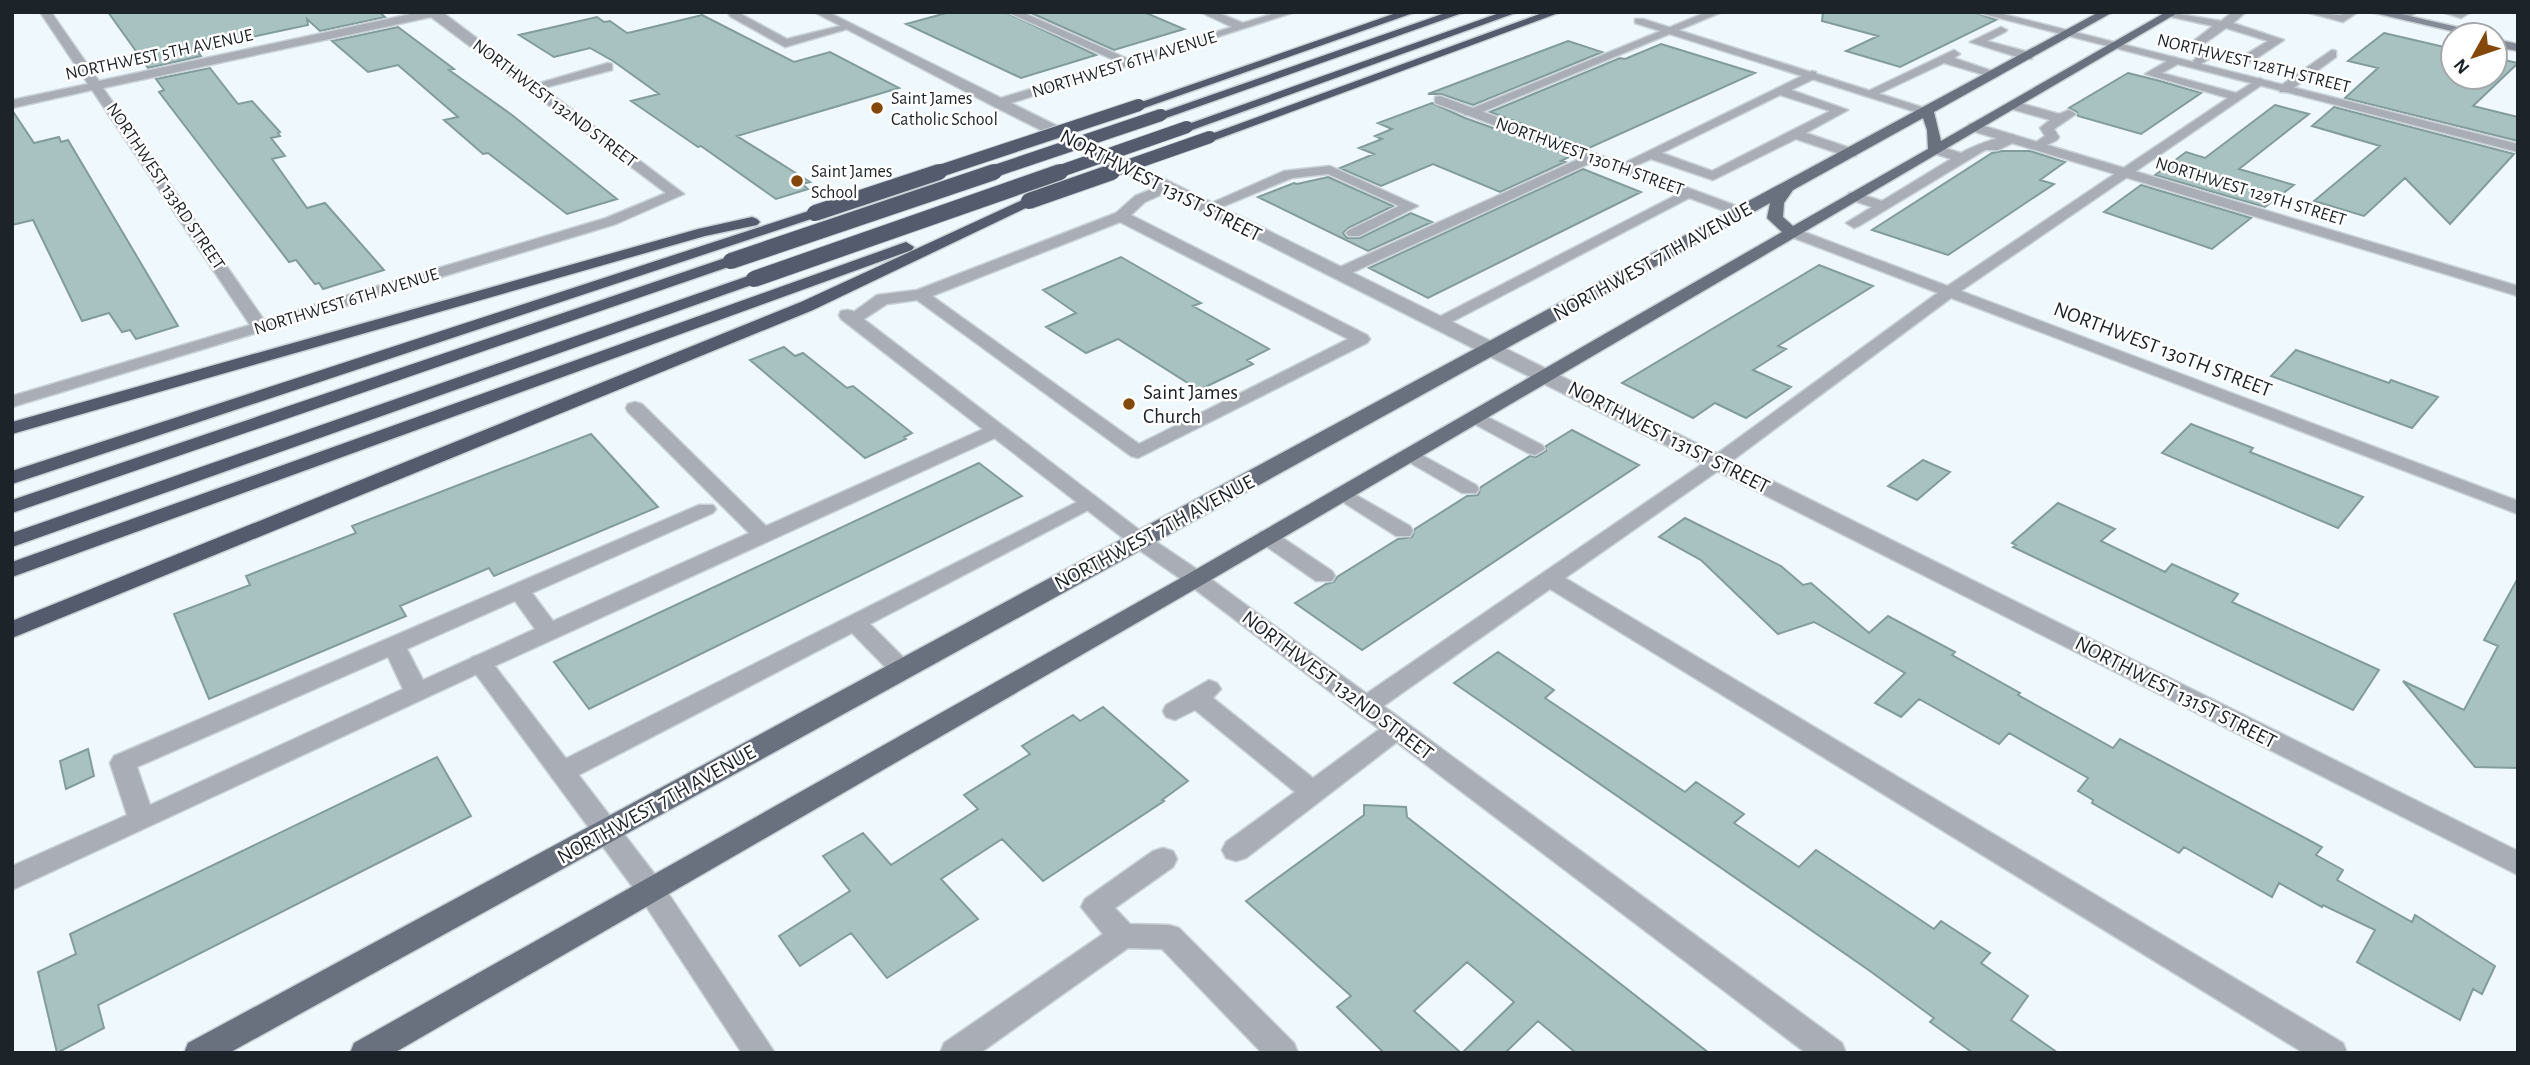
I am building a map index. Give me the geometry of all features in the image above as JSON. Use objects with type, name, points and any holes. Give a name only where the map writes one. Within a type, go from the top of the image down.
[{"type":"highway","points":[[12,428],[707,239],[815,213],[1411,12]]},
{"type":"highway","points":[[12,507],[1460,12]]},
{"type":"highway","points":[[12,540],[1513,12]]},
{"type":"highway","points":[[12,570],[1556,12]]},
{"type":"highway","points":[[12,630],[807,306],[1029,201]]},
{"type":"highway","points":[[12,478],[707,239]]},
{"type":"main road","name":"NORTHWEST 7TH AVENUE","points":[[199,1053],[1927,111],[1960,105],[1995,74],[2108,12]]},
{"type":"main road","name":"NORTHWEST 7TH AVENUE","points":[[365,1053],[1195,579],[2172,13]]},
{"type":"main road","points":[[1960,105],[1974,127]]},
{"type":"main road","points":[[1927,111],[1934,130],[1935,149]]},
{"type":"main road","points":[[1788,186],[1777,203],[1775,218],[1791,232]]},
{"type":"street","name":"NORTHWEST 133RD STREET","points":[[46,12],[260,327]]},
{"type":"street","name":"NORTHWEST 131ST STREET","points":[[819,12],[2518,864]]},
{"type":"street","points":[[1012,12],[1129,62]]},
{"type":"street","points":[[1205,12],[1243,27]]},
{"type":"street","name":"NORTHWEST 6TH AVENUE","points":[[998,103],[1290,12]]},
{"type":"street","points":[[1471,112],[1717,12]]},
{"type":"street","name":"NORTHWEST 128TH STREET","points":[[1981,12],[2518,148]]},
{"type":"street","points":[[2172,13],[2223,25],[2266,34],[2278,40],[2247,59],[2189,49],[2223,25],[2241,12]]},
{"type":"street","points":[[2311,12],[2343,19],[2353,12]]},
{"type":"street","points":[[2361,12],[2439,30]]},
{"type":"street","points":[[2375,12],[2401,14],[2439,23]]},
{"type":"street","points":[[2447,12],[2461,15],[2466,12]]},
{"type":"street","name":"NORTHWEST 5TH AVENUE","points":[[12,104],[434,13]]},
{"type":"street","name":"NORTHWEST 132ND STREET","points":[[434,13],[677,194]]},
{"type":"street","points":[[735,15],[785,43],[848,27]]},
{"type":"street","points":[[1639,21],[1927,111]]},
{"type":"street","points":[[2001,30],[1976,42],[2028,56]]},
{"type":"street","points":[[2192,65],[2209,54]]},
{"type":"street","points":[[2284,89],[2332,54]]},
{"type":"street","points":[[1870,93],[1948,57],[1995,74]]},
{"type":"street","points":[[2174,61],[2151,74],[2238,97]]},
{"type":"street","points":[[532,87],[608,67]]},
{"type":"street","points":[[1621,168],[1812,75]]},
{"type":"street","points":[[1366,706],[1718,462],[1949,292],[2260,82]]},
{"type":"street","points":[[1650,154],[1713,176],[1841,110],[1780,91]]},
{"type":"street","name":"NORTHWEST 130TH STREET","points":[[1440,100],[1740,212]]},
{"type":"street","points":[[2013,105],[2065,117],[2047,128],[2052,138],[2037,146]]},
{"type":"street","name":"NORTHWEST 129TH STREET","points":[[1974,127],[2518,291]]},
{"type":"street","points":[[1795,134],[1851,153]]},
{"type":"street","points":[[1854,223],[1983,146],[1993,147],[2011,138]]},
{"type":"street","points":[[1935,149],[1962,158]]},
{"type":"street","points":[[1339,273],[1592,157]]},
{"type":"street","points":[[1902,169],[1930,177]]},
{"type":"street","points":[[1208,208],[1289,174],[1330,170],[1411,206],[1354,233]]},
{"type":"street","points":[[920,295],[1121,216],[1140,198],[1167,187]]},
{"type":"street","points":[[1436,323],[1688,193]]},
{"type":"street","name":"NORTHWEST 6TH AVENUE","points":[[12,402],[611,221],[677,194]]},
{"type":"street","points":[[1854,196],[1884,206]]},
{"type":"street","points":[[920,295],[1138,452],[1361,339],[1121,216]]},
{"type":"street","name":"NORTHWEST 130TH STREET","points":[[1791,232],[2518,508]]},
{"type":"street","name":"NORTHWEST 132ND STREET","points":[[920,295],[883,299],[850,317],[1139,540],[1831,1053]]},
{"type":"street","points":[[635,408],[763,535]]},
{"type":"street","points":[[1474,416],[1535,449]]},
{"type":"street","points":[[12,879],[549,631],[997,430]]},
{"type":"street","points":[[1409,454],[1469,489]]},
{"type":"street","points":[[1342,493],[1403,531]]},
{"type":"street","points":[[562,772],[1089,502]]},
{"type":"street","points":[[142,820],[123,763],[706,509]]},
{"type":"street","points":[[1267,537],[1324,576]]},
{"type":"street","points":[[1550,579],[2332,1053]]},
{"type":"street","points":[[519,591],[549,631]]},
{"type":"street","points":[[854,622],[902,670]]},
{"type":"street","points":[[393,645],[417,692]]},
{"type":"street","points":[[480,663],[650,889],[760,1053]]},
{"type":"street","points":[[1193,699],[1313,793]]},
{"type":"street","points":[[1236,850],[1397,729]]},
{"type":"street","points":[[1123,936],[1095,907],[1163,859]]},
{"type":"street","points":[[955,1053],[1123,936],[1169,937],[1283,1053]]},
{"type":"building","points":[[108,12],[379,12],[385,17],[320,31],[307,19],[308,25],[219,44],[222,47],[198,52],[201,56],[148,68]]},
{"type":"building","points":[[950,12],[1005,12],[1096,55],[1021,78],[906,24]]},
{"type":"building","points":[[1029,12],[1144,12],[1184,29],[1114,50]]},
{"type":"building","points":[[1823,12],[1974,12],[1996,20],[1900,67],[1846,51],[1878,36],[1822,21]]},
{"type":"building","points":[[702,15],[794,62],[830,52],[899,88],[737,136],[810,182],[802,184],[808,189],[776,199],[631,101],[659,94],[613,61],[590,48],[554,57],[519,35],[597,17],[604,22],[610,21],[627,33]]},
{"type":"building","points":[[398,27],[454,69],[449,70],[512,115],[617,199],[567,214],[488,153],[483,154],[444,120],[458,117],[398,65],[368,72],[332,41]]},
{"type":"building","points":[[2384,33],[2439,46],[2439,91],[2489,91],[2473,106],[2518,117],[2518,141],[2345,98],[2378,68],[2348,61]]},
{"type":"building","points":[[1568,41],[1602,52],[1473,105],[1441,94],[1428,94]]},
{"type":"building","points":[[1661,44],[1755,73],[1589,148],[1490,112],[1620,58],[1625,59]]},
{"type":"building","points":[[2509,61],[2518,63],[2509,72]]},
{"type":"building","points":[[210,68],[238,104],[252,101],[280,132],[280,136],[271,138],[285,156],[272,159],[307,208],[325,203],[384,270],[323,289],[319,283],[315,284],[296,260],[289,262],[159,92],[164,90],[156,79]]},
{"type":"building","points":[[2128,73],[2201,93],[2141,134],[2078,116],[2077,112],[2069,108]]},
{"type":"building","points":[[1432,103],[1465,118],[1571,156],[1561,161],[1565,162],[1500,192],[1433,164],[1381,186],[1340,168],[1374,154],[1359,148],[1382,139],[1375,136],[1392,129],[1378,123]]},
{"type":"building","points":[[2275,105],[2309,114],[2239,169],[2294,185],[2265,207],[2155,175],[2186,152],[2205,158]]},
{"type":"building","points":[[2334,107],[2514,154],[2450,224],[2405,178],[2364,216],[2314,201],[2380,146],[2312,126]]},
{"type":"building","points":[[12,110],[34,143],[59,137],[61,142],[68,140],[178,326],[136,339],[130,330],[122,332],[109,313],[82,321],[33,220],[12,225]]},
{"type":"building","points":[[2030,151],[2065,162],[2040,180],[2054,184],[1948,255],[1872,230],[1992,153]]},
{"type":"building","points":[[1583,169],[1641,192],[1428,298],[1369,268]]},
{"type":"building","points":[[1328,177],[1393,206],[1348,228],[1343,233],[1347,238],[1360,238],[1411,213],[1432,222],[1368,251],[1258,197],[1294,183]]},
{"type":"building","points":[[2141,185],[2251,218],[2212,249],[2104,212]]},
{"type":"building","points":[[1121,257],[1201,303],[1193,306],[1269,349],[1247,360],[1253,364],[1199,390],[1118,339],[1086,353],[1046,327],[1076,313],[1043,290]]},
{"type":"building","points":[[1819,265],[1873,286],[1778,346],[1786,349],[1753,370],[1791,387],[1746,418],[1715,403],[1693,418],[1622,383]]},
{"type":"building","points":[[784,347],[795,356],[803,353],[847,388],[853,386],[912,433],[904,437],[906,439],[865,458],[750,360]]},
{"type":"building","points":[[2296,350],[2389,383],[2391,380],[2438,397],[2412,428],[2271,376]]},
{"type":"building","points":[[2191,424],[2253,448],[2250,452],[2363,497],[2338,528],[2162,453]]},
{"type":"building","points":[[1572,430],[1639,465],[1362,650],[1295,603],[1334,582],[1337,577],[1398,539],[1412,537],[1415,529],[1467,496],[1478,495],[1481,487],[1530,456],[1536,457],[1546,451],[1546,446]]},
{"type":"building","points":[[591,434],[658,507],[494,576],[489,568],[400,606],[406,616],[209,699],[174,614],[250,585],[246,576],[356,533],[352,526]]},
{"type":"building","points":[[1923,460],[1950,472],[1917,500],[1888,486]]},
{"type":"building","points":[[979,463],[1022,496],[589,709],[554,662]]},
{"type":"building","points":[[2058,503],[2115,529],[2101,541],[2165,572],[2172,564],[2238,594],[2232,602],[2379,670],[2353,710],[2013,547],[2016,545],[2012,543]]},
{"type":"building","points":[[1685,518],[1781,566],[1803,585],[1811,583],[1869,633],[1888,616],[1955,652],[1952,655],[2113,748],[2120,739],[2322,847],[2316,855],[2343,870],[2337,880],[2412,922],[2415,915],[2495,966],[2482,994],[2473,989],[2460,1020],[2357,962],[2375,930],[2323,905],[2322,907],[2279,883],[2272,897],[2184,847],[2179,853],[2092,803],[2093,800],[2078,791],[2088,778],[2009,733],[1999,744],[1919,699],[1901,717],[1875,703],[1905,673],[1814,622],[1778,634],[1701,560],[1659,537]]},
{"type":"building","points":[[2518,578],[2518,768],[2475,767],[2403,681],[2464,710],[2498,646],[2484,640]]},
{"type":"building","points":[[1498,652],[1554,690],[1545,698],[1685,792],[1696,782],[1744,814],[1734,823],[1799,867],[1816,850],[1934,929],[1941,921],[1990,953],[1981,963],[2028,996],[2011,1020],[2058,1053],[1973,1053],[1930,1022],[1934,1018],[1870,971],[1454,683]]},
{"type":"building","points":[[1103,707],[1188,781],[1162,800],[1164,801],[1043,881],[1002,839],[941,879],[978,919],[887,978],[851,933],[800,966],[779,936],[850,891],[823,856],[863,833],[891,865],[978,809],[964,795],[1030,754],[1022,746],[1073,715],[1080,721]]},
{"type":"building","points":[[88,749],[94,776],[66,789],[60,761]]},
{"type":"building","points":[[437,757],[471,816],[98,1005],[104,1028],[57,1053],[38,972],[76,954],[70,934]]},
{"type":"building","points":[[1364,805],[1406,807],[1407,817],[1709,1053],[1576,1053],[1538,1021],[1505,1053],[1462,1053],[1514,1002],[1467,962],[1414,1011],[1461,1053],[1384,1053],[1337,1007],[1351,996],[1246,901],[1364,815]]},
{"type":"place","name":"Saint James Catholic School","points":[[877,108]]},
{"type":"place","name":"Saint James School","points":[[797,181]]},
{"type":"place","name":"Saint James Church","points":[[1129,404]]}]
